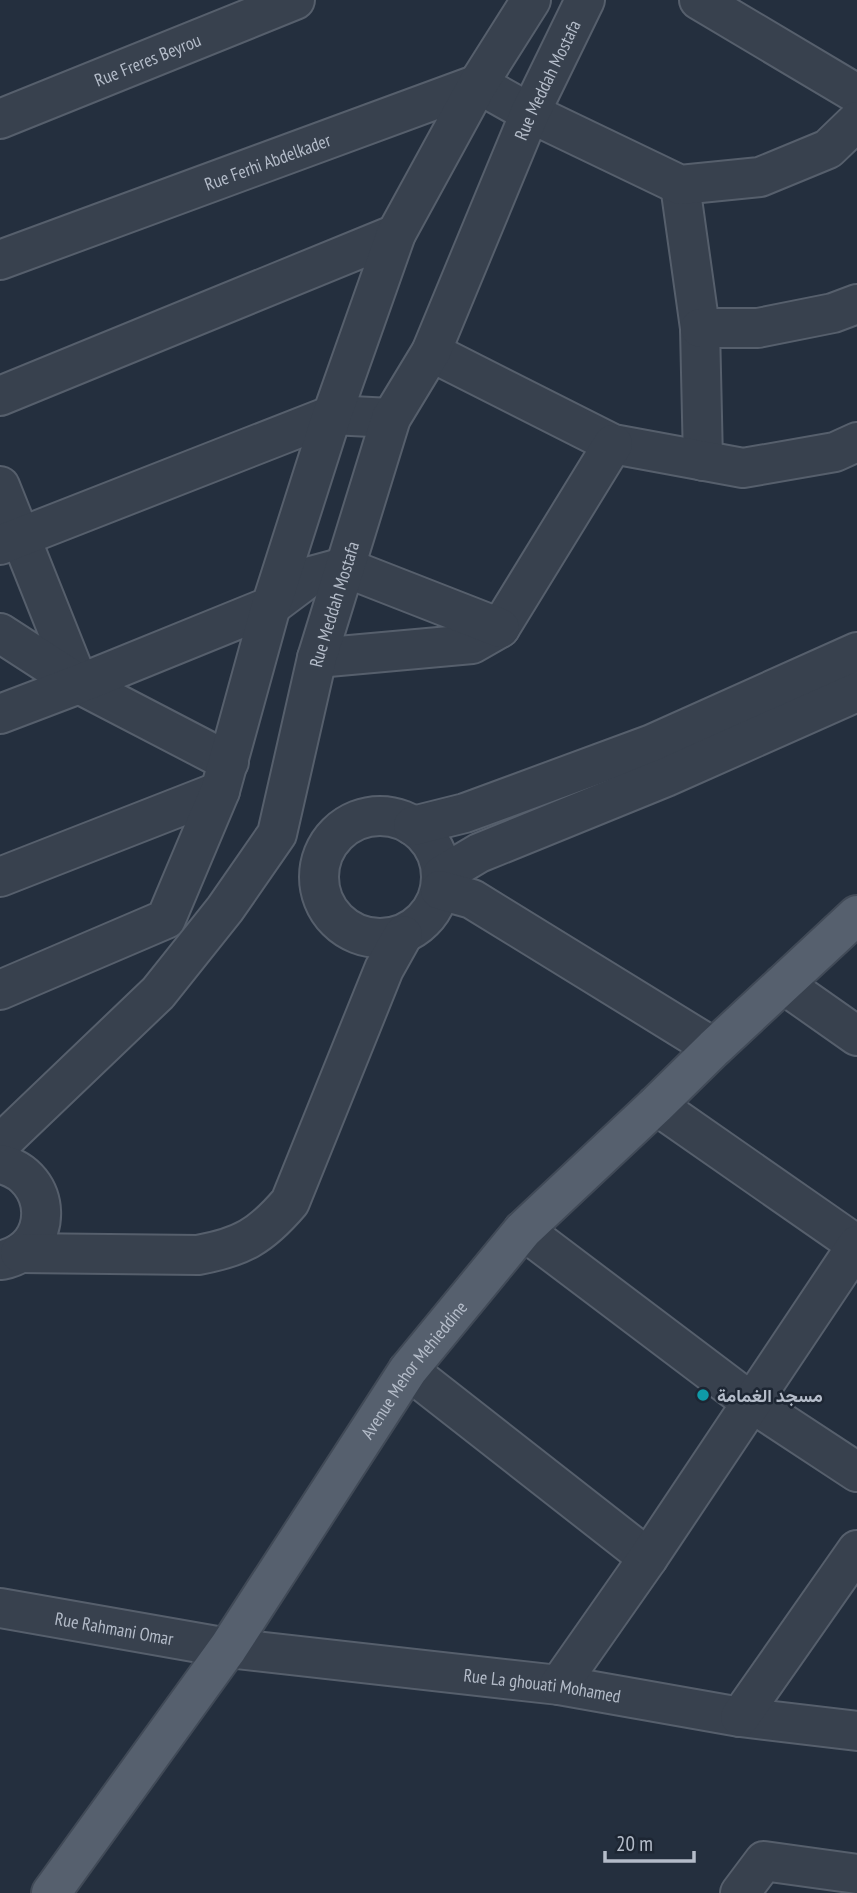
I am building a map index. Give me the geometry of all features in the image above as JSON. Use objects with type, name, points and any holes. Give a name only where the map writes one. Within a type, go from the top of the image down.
[{"type":"main road","name":"Avenue Mehor Mehieddine","points":[[51,1893],[228,1648],[408,1370],[523,1230],[857,915]]},
{"type":"street","name":"Rue Freres Beyrou","points":[[0,119],[295,0]]},
{"type":"street","points":[[0,990],[166,919],[225,776],[271,606],[332,415],[396,234],[478,84],[531,0]]},
{"type":"street","points":[[699,0],[857,94]]},
{"type":"street","name":"Rue Meddah Mostafa","points":[[0,1144],[158,993],[225,909],[277,834],[317,658],[390,418],[431,352],[530,113],[578,7]]},
{"type":"street","points":[[478,84],[530,113],[680,185],[760,177],[828,149],[857,121]]},
{"type":"street","name":"Rue Ferhi Abdelkader","points":[[0,260],[478,84]]},
{"type":"street","points":[[680,185],[700,328],[703,461]]},
{"type":"street","points":[[0,396],[396,234]]},
{"type":"street","points":[[700,328],[758,328],[833,313],[857,304]]},
{"type":"street","points":[[431,352],[613,444],[743,468],[835,452],[857,442]]},
{"type":"street","points":[[10,541],[332,415],[390,418]]},
{"type":"street","points":[[317,658],[472,643],[499,628],[613,444]]},
{"type":"street","points":[[0,486],[10,541],[79,684]]},
{"type":"street","points":[[0,714],[271,606],[311,576],[344,567],[499,628]]},
{"type":"street","points":[[0,633],[225,776]]},
{"type":"street","points":[[413,826],[465,813],[652,744],[857,652]]},
{"type":"street","points":[[441,883],[479,853],[666,777],[857,692]]},
{"type":"street","points":[[0,877],[225,776]]},
{"type":"street","points":[[379,815],[397,818],[413,826],[425,835],[439,860],[441,883],[435,904],[427,917],[403,934],[385,939],[368,938],[351,932],[336,921],[319,889],[318,871],[323,853],[332,838],[345,826],[362,818],[379,815]]},
{"type":"street","points":[[277,834],[323,853]]},
{"type":"street","points":[[441,883],[472,899],[714,1048]]},
{"type":"street","points":[[10,1257],[198,1255],[225,1250],[250,1239],[272,1223],[290,1202],[384,969],[403,934]]},
{"type":"street","points":[[783,984],[857,1036]]},
{"type":"street","points":[[559,1685],[648,1559],[857,1245],[656,1105]]},
{"type":"street","points":[[0,1164],[23,1173],[40,1199],[42,1214],[39,1229],[32,1242],[10,1257]]},
{"type":"street","points":[[523,1230],[752,1402],[857,1472]]},
{"type":"street","points":[[408,1370],[648,1559]]},
{"type":"street","points":[[740,1717],[857,1550]]},
{"type":"street","name":"Rue Rahmani Omar","points":[[0,1608],[228,1648]]},
{"type":"street","name":"Rue La ghouati Mohamed","points":[[228,1648],[559,1685],[740,1717],[857,1731]]},
{"type":"street","points":[[740,1893],[764,1861],[857,1874]]},
{"type":"place","name":"مسجد الغمامة","points":[[703,1395]]}]
